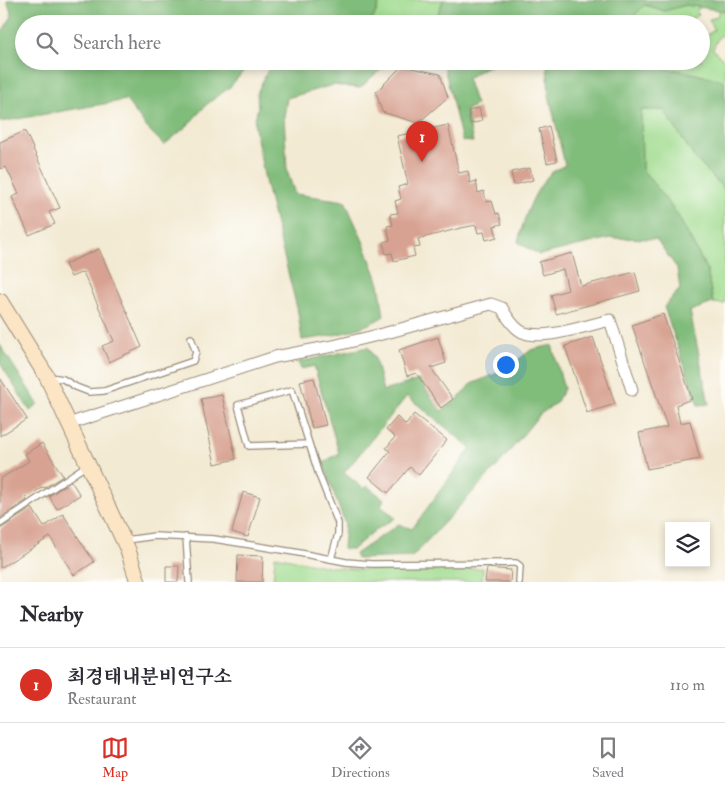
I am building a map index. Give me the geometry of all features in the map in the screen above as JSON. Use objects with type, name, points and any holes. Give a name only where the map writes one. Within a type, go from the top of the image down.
[{"type":"street","points":[[0,301],[48,377],[87,465],[124,540],[138,582]]},
{"type":"street","points":[[68,424],[275,357],[333,346],[491,304],[502,308],[507,318],[524,333],[549,334],[610,320],[632,390]]},
{"type":"lane","points":[[48,377],[63,379],[89,392],[104,391],[194,360],[196,352],[191,338]]},
{"type":"lane","points":[[309,444],[249,446],[238,405],[292,390],[319,475],[338,523],[338,534],[332,559]]},
{"type":"lane","points":[[0,524],[87,465]]},
{"type":"lane","points":[[124,540],[155,536],[214,539],[371,564],[516,563],[520,566],[519,582]]},
{"type":"lane","points":[[186,538],[189,582]]},
{"type":"green space","points":[[7,0],[381,0],[375,15],[15,15],[15,70],[244,70],[230,87],[207,104],[187,126],[164,145],[146,127],[126,100],[0,122],[0,35],[12,16]]},
{"type":"green space","points":[[381,0],[443,0],[437,15],[375,15]]},
{"type":"green space","points":[[443,0],[725,0],[725,11],[686,5],[665,11],[645,5],[635,15],[437,15]]},
{"type":"green space","points":[[644,5],[665,11],[686,5],[701,7],[696,11],[699,14],[698,15],[635,15]]},
{"type":"green space","points":[[720,10],[725,11],[725,32],[718,38],[713,49],[725,62],[725,81],[676,70],[710,70],[710,33],[714,30],[710,20],[717,16]]},
{"type":"green space","points":[[268,70],[381,70],[360,88],[333,85],[287,98],[284,116],[287,171],[295,194],[345,201],[363,241],[379,283],[384,316],[365,326],[334,335],[302,340],[298,312],[266,185],[254,123],[258,107],[257,93]]},
{"type":"green space","points":[[445,70],[481,70],[467,78],[476,105],[466,110],[473,142],[462,141]]},
{"type":"green space","points":[[547,70],[676,70],[725,81],[725,190],[694,157],[664,110],[641,110],[642,169],[677,214],[707,270],[713,303],[690,311],[709,404],[698,405],[664,307],[680,289],[677,268],[656,239],[610,238],[539,255],[518,242],[526,216],[537,191],[550,174],[565,165],[549,95]]},
{"type":"green space","points":[[641,110],[664,110],[694,157],[725,190],[725,304],[713,303],[707,270],[677,214],[642,169]]},
{"type":"green space","points":[[0,345],[38,404],[30,411],[0,363]]},
{"type":"green space","points":[[552,345],[564,389],[556,403],[539,415],[501,462],[412,557],[357,559],[355,554],[399,524],[412,529],[471,448],[407,396],[344,473],[364,489],[367,486],[384,499],[381,505],[395,518],[374,531],[353,549],[343,549],[345,524],[323,463],[339,453],[314,366],[301,369],[298,362],[368,347],[375,359],[383,391],[419,380],[441,411],[457,400],[471,384],[505,370],[531,350]]},
{"type":"green space","points":[[275,556],[325,566],[364,570],[424,571],[483,568],[482,582],[273,582]]},
{"type":"building","points":[[398,70],[421,70],[440,74],[448,97],[418,123],[382,112],[376,92]]},
{"type":"building","points":[[479,108],[482,121],[470,124],[468,111]]},
{"type":"building","points":[[448,125],[459,173],[468,171],[470,183],[476,181],[478,193],[484,191],[486,202],[492,201],[496,214],[499,213],[502,224],[494,226],[497,237],[486,240],[484,232],[478,233],[476,225],[461,228],[418,239],[420,247],[413,248],[415,256],[394,261],[392,253],[386,254],[383,242],[390,240],[387,226],[393,225],[390,214],[398,213],[395,201],[401,199],[398,187],[408,184],[397,136]]},
{"type":"building","points":[[549,126],[557,161],[547,163],[539,129]]},
{"type":"building","points":[[25,131],[60,208],[49,212],[55,224],[29,235],[12,197],[19,194],[6,167],[0,169],[0,142]]},
{"type":"building","points":[[530,168],[533,180],[514,185],[511,172]]},
{"type":"building","points":[[99,249],[142,347],[109,362],[102,346],[114,341],[83,272],[71,277],[65,264]]},
{"type":"building","points":[[572,253],[581,286],[635,272],[640,291],[556,314],[551,295],[568,290],[563,269],[543,275],[539,262]]},
{"type":"building","points":[[663,314],[692,399],[676,405],[680,423],[690,421],[700,459],[647,469],[639,433],[667,427],[632,325]]},
{"type":"building","points":[[438,337],[446,363],[431,368],[453,399],[441,408],[416,373],[407,376],[399,350]]},
{"type":"building","points":[[593,337],[615,404],[587,413],[565,346]]},
{"type":"building","points":[[0,378],[27,419],[0,436]]},
{"type":"building","points":[[314,378],[326,425],[312,428],[300,381]]},
{"type":"building","points":[[222,395],[236,459],[215,464],[201,399]]},
{"type":"building","points":[[414,414],[447,440],[419,475],[410,467],[388,493],[369,477],[390,451],[386,448],[395,437],[386,430],[397,417],[406,425]]},
{"type":"building","points":[[42,443],[63,476],[25,498],[27,500],[0,518],[0,479],[29,461],[25,454]]},
{"type":"building","points":[[71,481],[80,495],[57,509],[49,496]]},
{"type":"building","points":[[243,492],[260,497],[248,537],[232,532]]},
{"type":"building","points":[[32,508],[44,527],[63,514],[94,562],[74,575],[50,537],[0,568],[0,529]]},
{"type":"building","points":[[238,555],[263,556],[262,582],[237,582]]},
{"type":"building","points":[[166,566],[179,566],[178,582],[166,582]]},
{"type":"building","points":[[487,568],[511,570],[510,582],[485,582]]},
{"type":"place","name":"최경태내분비연구소","points":[[422,162]]}]
